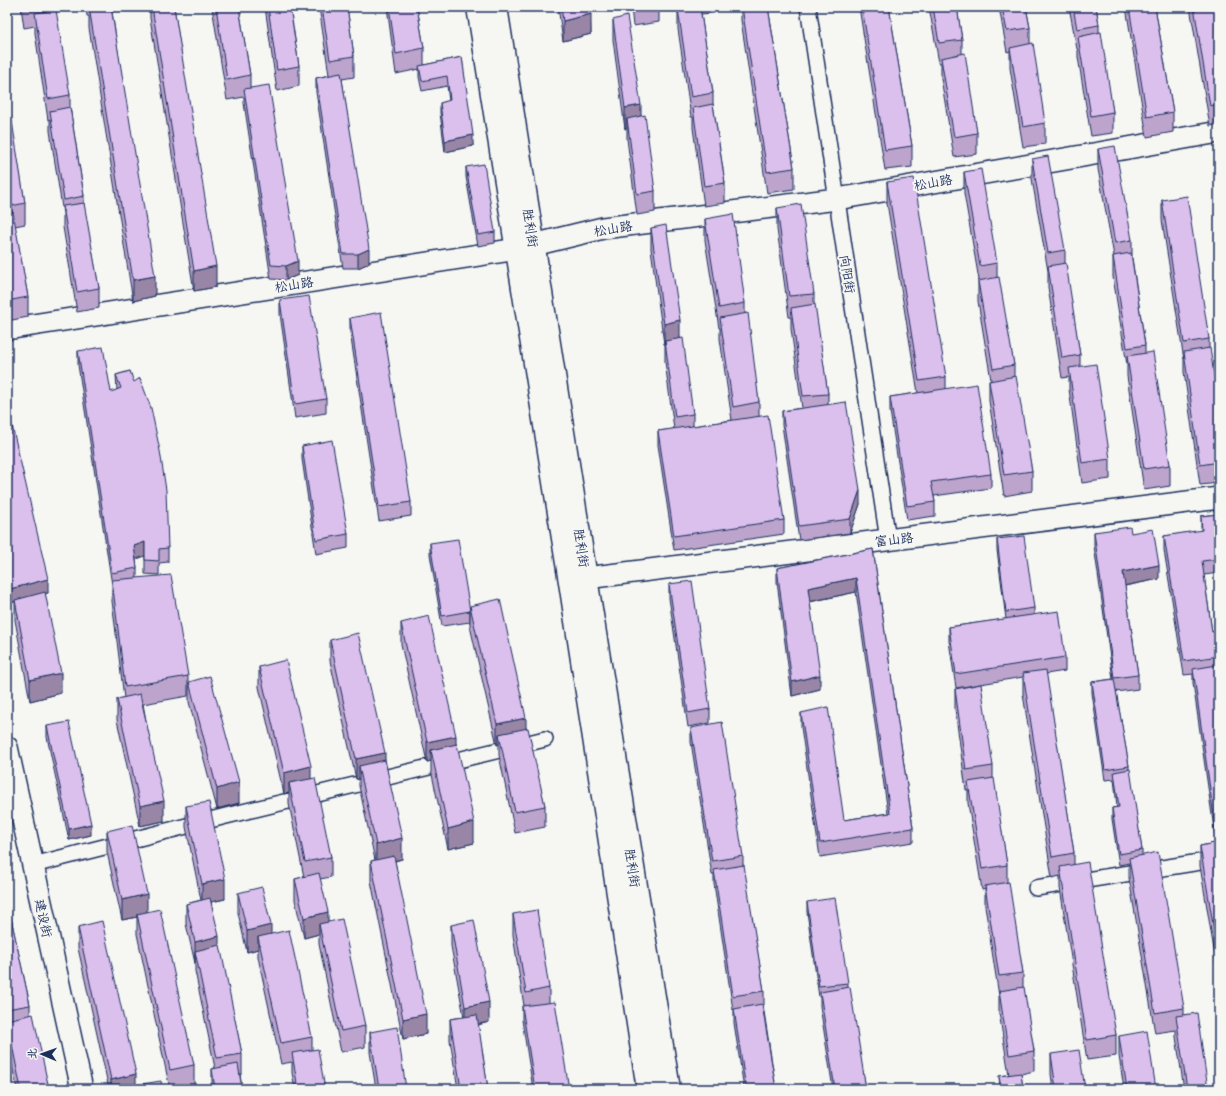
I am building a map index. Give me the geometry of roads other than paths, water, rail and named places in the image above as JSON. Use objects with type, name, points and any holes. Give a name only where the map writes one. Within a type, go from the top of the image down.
[{"type":"main road","name":"胜利街","points":[[478,7],[525,247],[578,580],[669,1089]]},
{"type":"main road","name":"胜利街","points":[[496,7],[525,247]]},
{"type":"main road","name":"胜利街","points":[[578,580],[648,1089]]},
{"type":"street","name":"向阳街","points":[[808,7],[888,540]]},
{"type":"street","name":"松山路","points":[[7,329],[525,247],[603,228],[836,199],[1219,132]]},
{"type":"street","name":"富山路","points":[[578,580],[1219,498]]},
{"type":"street","points":[[33,866],[233,814],[545,739]]},
{"type":"street","name":"建设街","points":[[7,746],[82,1089]]},
{"type":"street","points":[[1036,888],[1219,859]]}]
